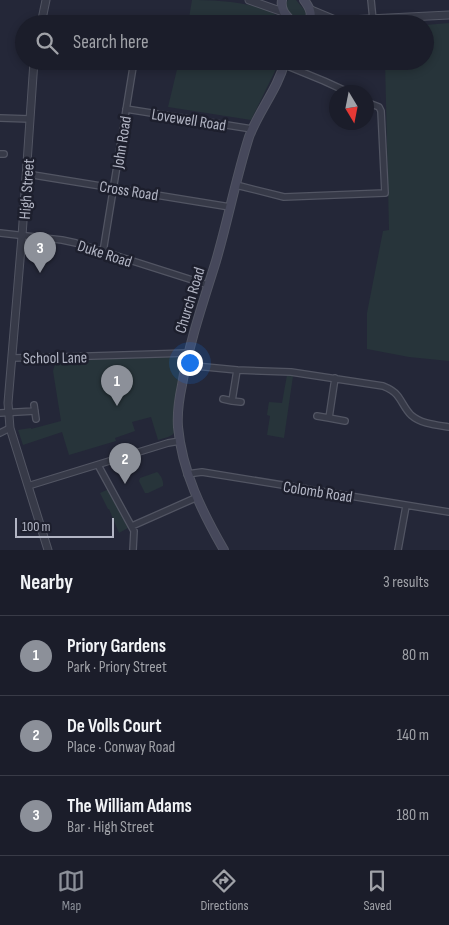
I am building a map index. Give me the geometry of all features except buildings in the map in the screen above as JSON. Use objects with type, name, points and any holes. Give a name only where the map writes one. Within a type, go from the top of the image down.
[{"type":"main road","points":[[282,0],[281,5],[286,15]]},
{"type":"main road","points":[[304,0],[311,10],[311,15]]},
{"type":"main road","name":"Church Road","points":[[224,550],[196,497],[187,474],[177,419],[188,353],[246,145],[252,129],[274,90],[282,70]]},
{"type":"street","points":[[43,15],[46,0]]},
{"type":"street","points":[[249,0],[283,12]]},
{"type":"street","points":[[371,0],[372,15]]},
{"type":"street","points":[[311,10],[323,15]]},
{"type":"street","points":[[434,16],[449,15]]},
{"type":"street","name":"High Street","points":[[33,70],[27,174],[8,403],[10,428],[48,550]]},
{"type":"street","name":"John Road","points":[[103,252],[132,70]]},
{"type":"street","points":[[300,70],[333,85]]},
{"type":"street","points":[[236,185],[284,197],[385,193],[381,111],[374,106]]},
{"type":"street","name":"Lovewell Road","points":[[126,109],[252,129]]},
{"type":"street","points":[[0,118],[30,119]]},
{"type":"street","name":"Cross Road","points":[[27,174],[230,207]]},
{"type":"street","name":"Duke Road","points":[[0,233],[70,241],[208,284]]},
{"type":"street","name":"School Lane","points":[[12,358],[188,353]]},
{"type":"street","points":[[185,365],[288,372],[384,386],[391,389],[397,395],[409,414],[416,419],[449,427]]},
{"type":"street","points":[[232,400],[237,370]]},
{"type":"street","points":[[329,418],[335,378]]},
{"type":"street","points":[[223,399],[241,402]]},
{"type":"street","points":[[0,413],[9,414],[34,408],[36,419]]},
{"type":"street","points":[[317,416],[344,421]]},
{"type":"street","points":[[0,432],[10,428]]},
{"type":"street","points":[[28,486],[180,440]]},
{"type":"street","points":[[98,465],[132,526],[134,531],[133,550]]},
{"type":"street","name":"Colomb Road","points":[[187,474],[202,472],[449,512]]},
{"type":"street","points":[[132,526],[193,499]]},
{"type":"street","points":[[398,550],[406,506]]},
{"type":"shaded area","points":[[192,0],[224,1],[247,5],[258,7],[275,15],[190,15]]},
{"type":"shaded area","points":[[288,0],[296,0],[307,13],[306,15],[291,15],[286,3]]},
{"type":"shaded area","points":[[449,23],[449,361],[409,357],[367,349],[367,313],[383,231],[389,230],[385,70],[434,70],[434,24]]},
{"type":"shaded area","points":[[177,70],[276,70],[251,120],[168,107]]},
{"type":"shaded area","points":[[184,354],[175,412],[175,431],[170,436],[158,440],[151,417],[132,422],[135,431],[115,438],[116,441],[69,455],[62,432],[23,445],[18,430],[31,429],[61,421],[53,371],[56,361],[65,359]]},
{"type":"shaded area","points":[[287,375],[293,376],[284,438],[267,435],[270,416],[267,415],[269,402],[282,403]]},
{"type":"shaded area","points":[[157,472],[162,479],[163,486],[145,493],[139,481],[140,478]]},
{"type":"shaded area","points":[[109,489],[128,528],[119,533],[100,493]]},
{"type":"place","name":"The William Adams","points":[[40,273]]},
{"type":"place","name":"Priory Gardens","points":[[117,406]]},
{"type":"place","name":"De Volls Court","points":[[125,484]]}]
